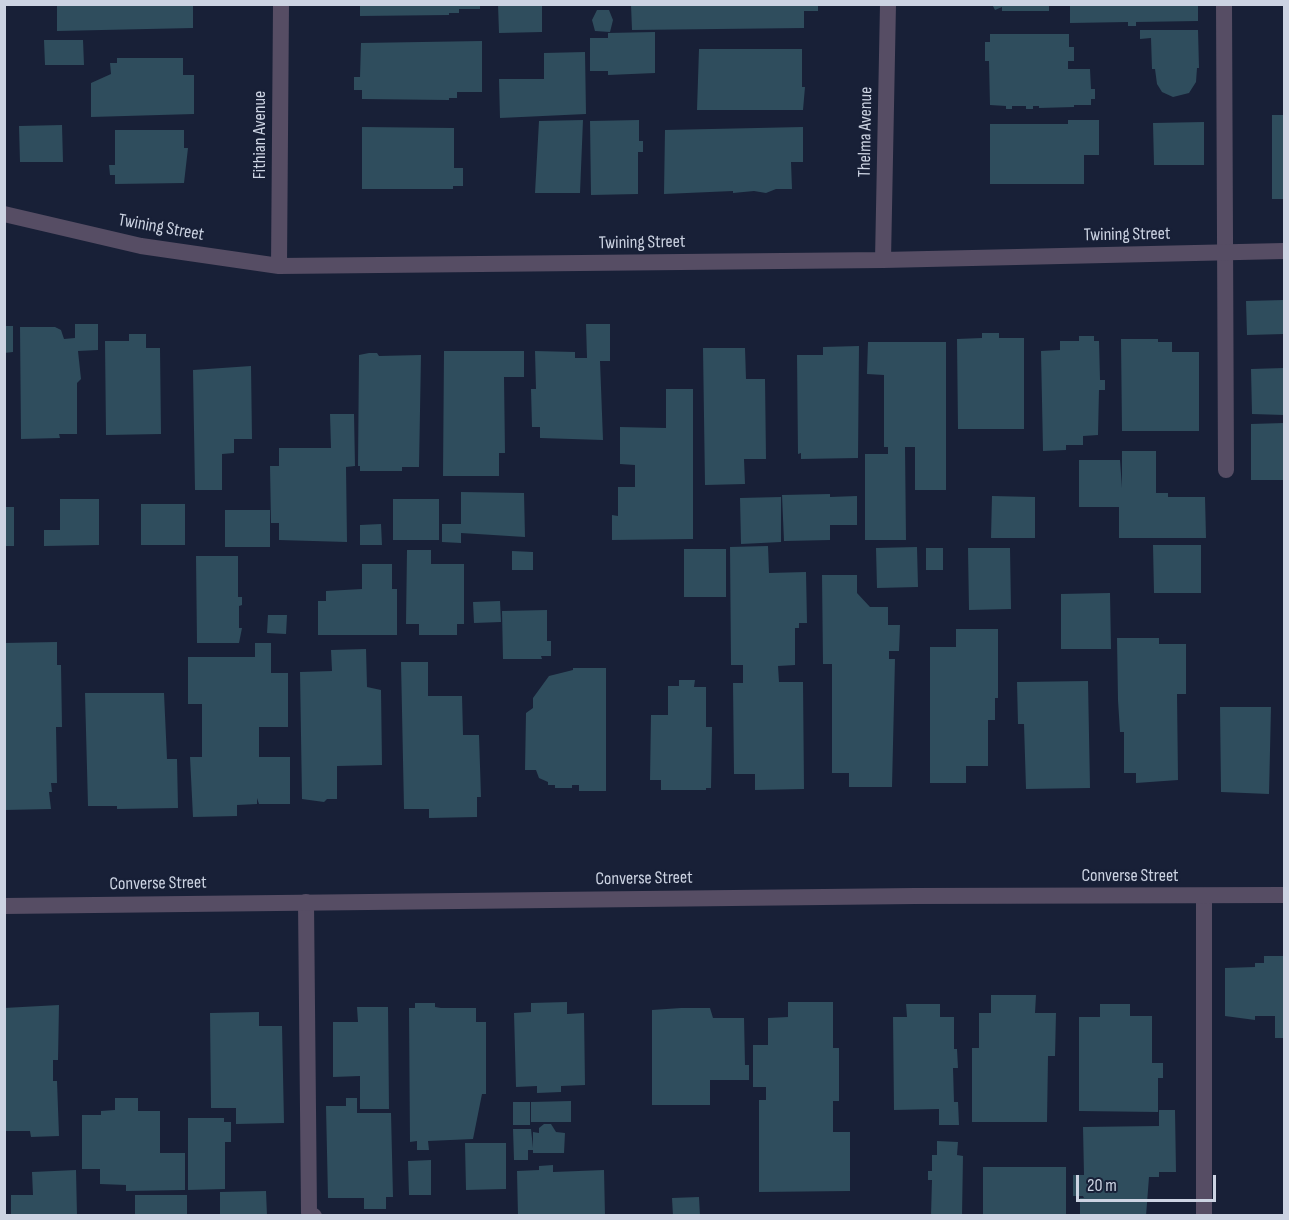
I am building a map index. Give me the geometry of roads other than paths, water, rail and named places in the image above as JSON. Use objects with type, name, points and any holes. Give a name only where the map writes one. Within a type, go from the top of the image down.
[{"type":"street","name":"Fithian Avenue","points":[[279,266],[280,4]]},
{"type":"street","name":"Thelma Avenue","points":[[883,260],[888,4]]},
{"type":"street","points":[[1224,4],[1226,470]]},
{"type":"street","name":"Twining Street","points":[[4,214],[141,246],[279,266],[883,260],[1284,251]]},
{"type":"street","name":"Converse Street","points":[[4,906],[1284,895]]},
{"type":"street","points":[[1204,896],[1204,1215]]},
{"type":"street","points":[[306,902],[309,1213],[314,1215]]}]
